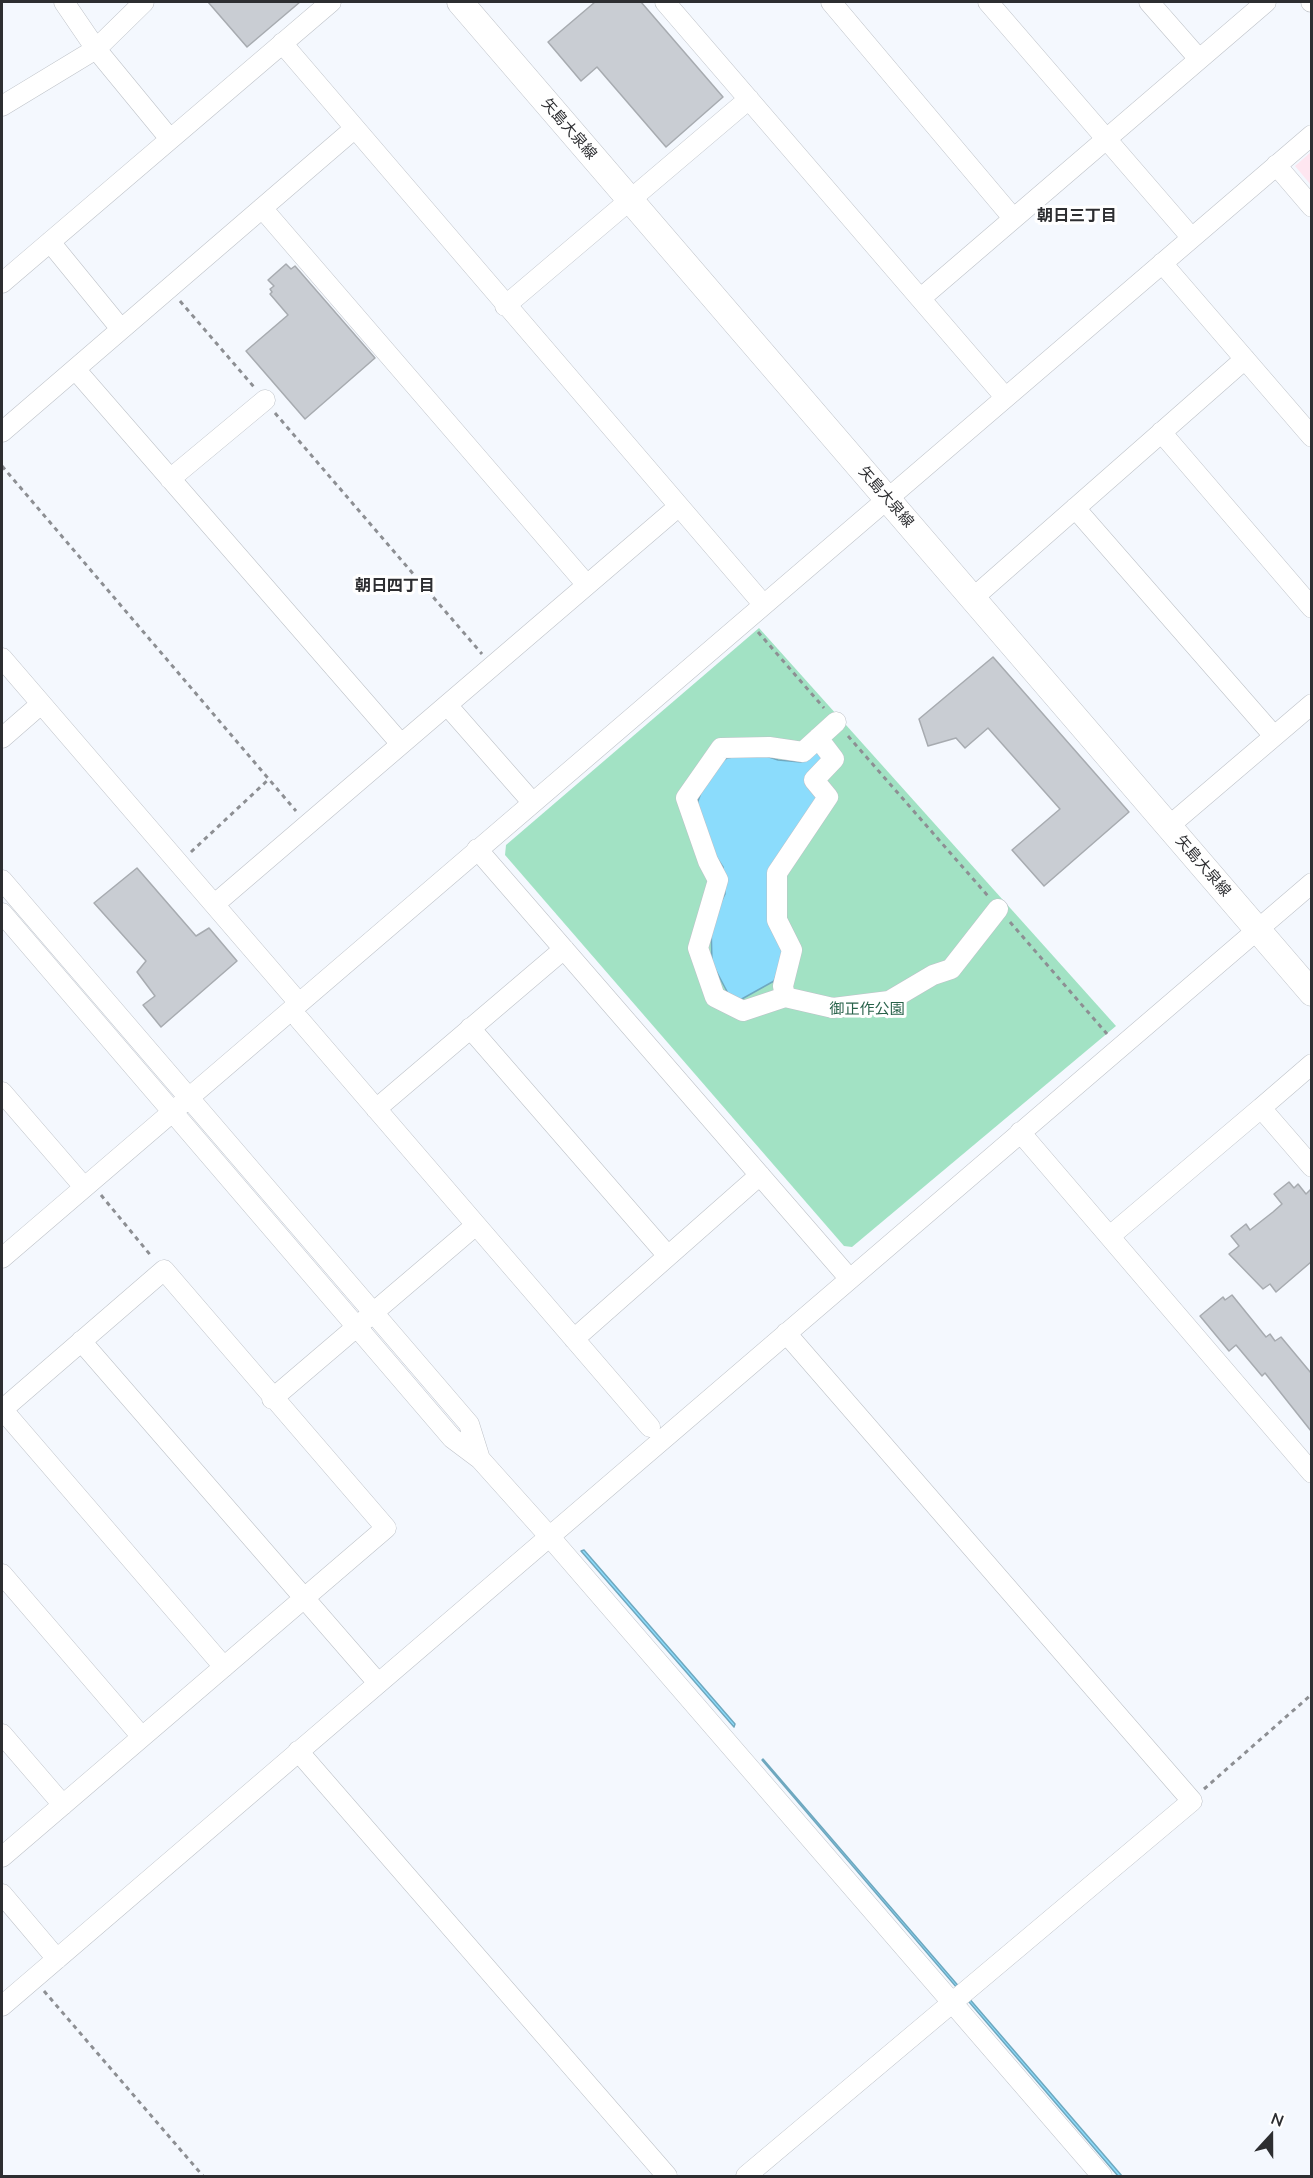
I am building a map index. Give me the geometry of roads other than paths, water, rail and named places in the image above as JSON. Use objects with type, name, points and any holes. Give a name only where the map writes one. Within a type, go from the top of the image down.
[{"type":"main road","name":"矢島大泉線","points":[[460,2],[1311,993]]},
{"type":"street","points":[[64,2],[96,49],[170,139]]},
{"type":"street","points":[[2,106],[96,49],[144,2]]},
{"type":"street","points":[[2,283],[331,2]]},
{"type":"street","points":[[665,2],[1005,397]]},
{"type":"street","points":[[831,2],[1013,218]]},
{"type":"street","points":[[988,2],[1191,237]]},
{"type":"street","points":[[1149,2],[1199,59]]},
{"type":"street","points":[[921,298],[1266,2]]},
{"type":"street","points":[[282,43],[505,306],[763,604]]},
{"type":"street","points":[[505,306],[749,99]]},
{"type":"street","points":[[2,432],[354,129]]},
{"type":"street","points":[[2,1258],[188,1097],[299,1011],[477,849],[1311,135]]},
{"type":"street","points":[[1276,165],[1311,207]]},
{"type":"street","points":[[262,208],[587,585]]},
{"type":"street","points":[[50,242],[122,329]]},
{"type":"street","points":[[1162,263],[1311,437]]},
{"type":"street","points":[[973,598],[1245,359]]},
{"type":"street","points":[[75,369],[400,744]]},
{"type":"street","points":[[170,479],[265,400]]},
{"type":"street","points":[[1161,432],[1311,608]]},
{"type":"street","points":[[216,903],[678,507]]},
{"type":"street","points":[[1075,508],[1274,736]]},
{"type":"street","points":[[2,658],[216,903],[376,1108],[650,1427]]},
{"type":"street","points":[[2,738],[41,704]]},
{"type":"street","points":[[1169,826],[1311,704]]},
{"type":"street","points":[[447,705],[532,802]]},
{"type":"street","points":[[836,722],[803,752],[769,747],[721,748],[686,798],[704,852],[718,880],[698,948],[715,997],[743,1011],[785,997],[833,1008],[889,1001],[933,975],[951,969],[998,909]]},
{"type":"street","points":[[785,997],[783,986],[792,950],[777,920],[777,873],[828,797],[814,780],[834,759],[818,738]]},
{"type":"street","points":[[477,849],[849,1278]]},
{"type":"street","points":[[2,880],[374,1312],[468,1425],[480,1459]]},
{"type":"street","points":[[2,2006],[849,1278],[1258,931],[1311,883]]},
{"type":"street","points":[[2,913],[452,1438],[480,1459],[549,1536],[1102,2176]]},
{"type":"street","points":[[376,1108],[564,949]]},
{"type":"street","points":[[470,1028],[668,1256]]},
{"type":"street","points":[[1110,1236],[1311,1064]]},
{"type":"street","points":[[2,1092],[87,1185]]},
{"type":"street","points":[[1261,1108],[1311,1167]]},
{"type":"street","points":[[1020,1132],[1311,1473]]},
{"type":"street","points":[[574,1339],[760,1175]]},
{"type":"street","points":[[272,1399],[476,1225]]},
{"type":"street","points":[[2,1857],[225,1667],[386,1528],[272,1399],[164,1270],[2,1409],[225,1667]]},
{"type":"street","points":[[746,2176],[1192,1801],[786,1333]]},
{"type":"street","points":[[81,1341],[378,1683]]},
{"type":"street","points":[[2,1574],[142,1737]]},
{"type":"street","points":[[2,1734],[63,1805]]},
{"type":"street","points":[[298,1751],[667,2176]]},
{"type":"street","points":[[2,1894],[57,1959]]},
{"type":"water","points":[[815,748],[828,762],[824,798],[770,870],[785,951],[774,981],[740,1000],[731,999],[712,963],[711,923],[725,894],[723,867],[705,840],[697,804],[708,773],[727,758],[757,753],[778,760],[801,762]]},
{"type":"water","points":[[584,1550],[735,1724],[734,1727],[581,1551]]},
{"type":"water","points":[[763,1759],[1122,2176],[1118,2176]]},
{"type":"district","name":"朝日三丁目","points":[[1077,216]]},
{"type":"district","name":"朝日四丁目","points":[[395,586]]},
{"type":"park label","name":"御正作公園","points":[[867,1009]]}]
